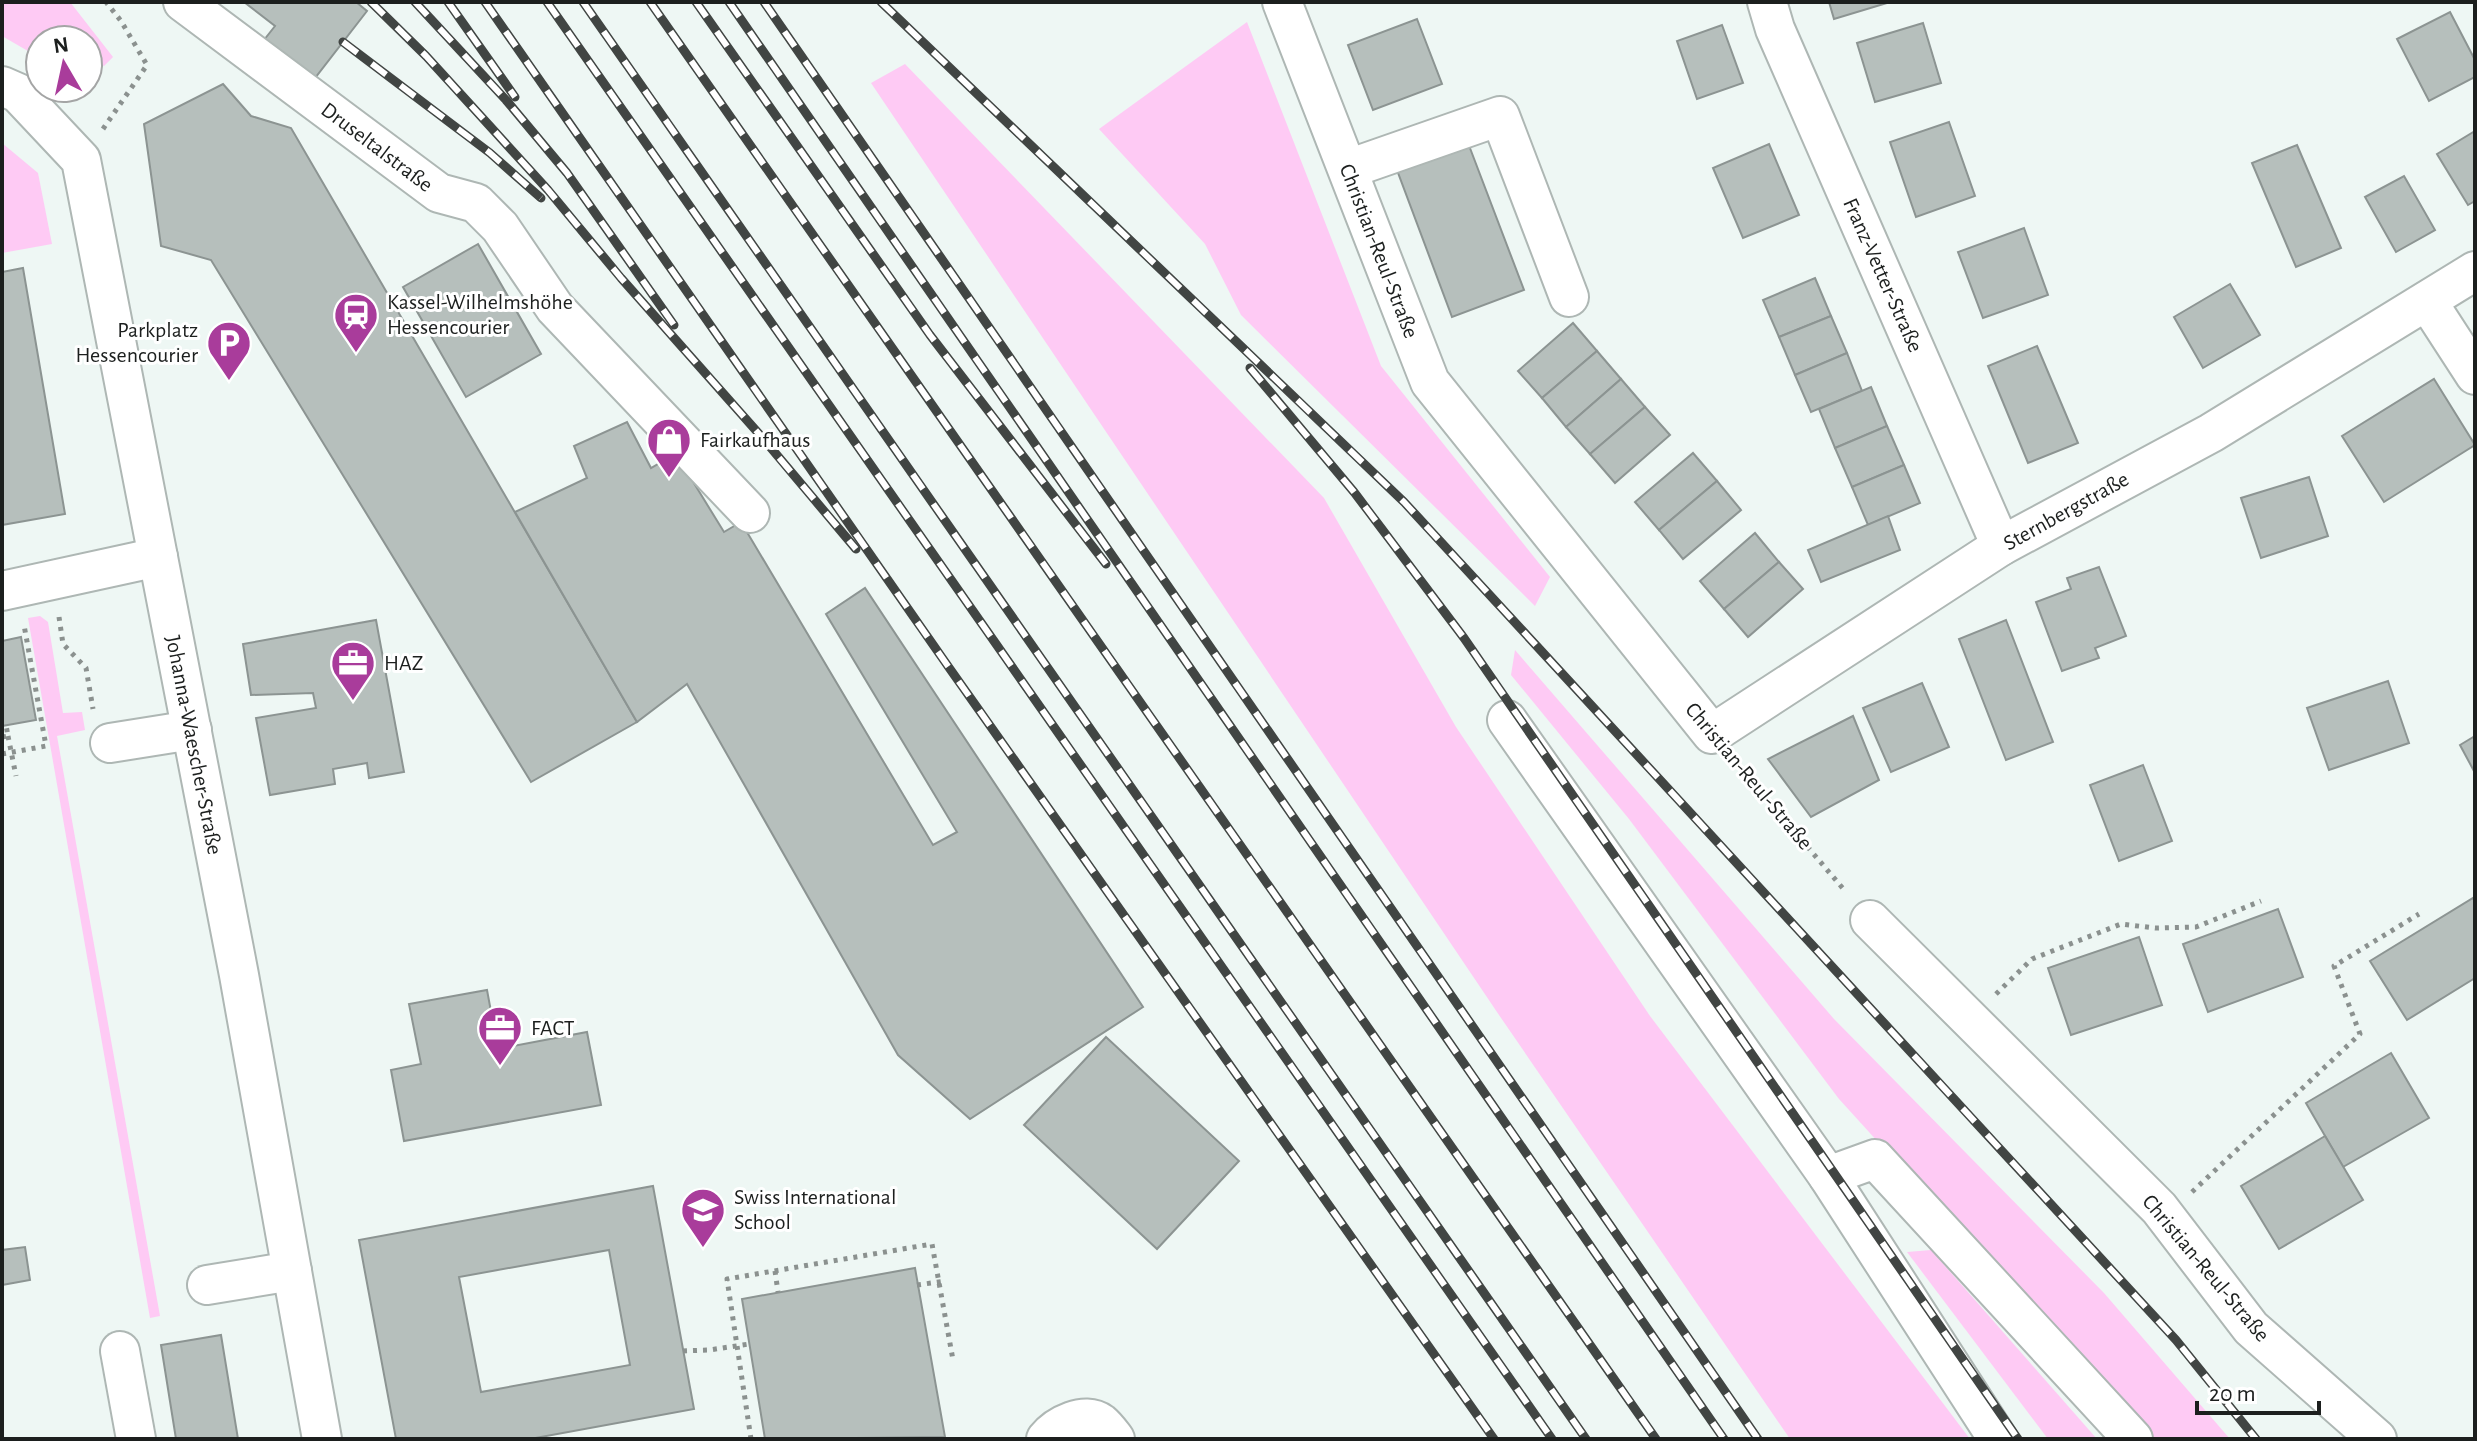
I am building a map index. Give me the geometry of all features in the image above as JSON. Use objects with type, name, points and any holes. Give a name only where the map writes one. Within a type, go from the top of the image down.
[{"type":"street","name":"Druseltalstraße","points":[[183,2],[439,193],[476,203],[500,227],[555,308],[750,513]]},
{"type":"street","name":"Christian-Reul-Straße","points":[[1282,2],[1430,382],[1712,734]]},
{"type":"street","name":"Franz-Vetter-Straße","points":[[1767,2],[1775,29],[2001,546]]},
{"type":"street","points":[[2,86],[18,93],[81,160]]},
{"type":"street","points":[[1348,169],[1500,116],[1569,297]]},
{"type":"street","name":"Johanna-Waescher-Straße","points":[[81,160],[192,730],[322,1439]]},
{"type":"street","name":"Sternbergstraße","points":[[1712,734],[2001,546],[2211,433],[2475,271]]},
{"type":"street","points":[[2427,301],[2475,375]]},
{"type":"street","points":[[2,591],[158,557]]},
{"type":"street","points":[[1507,720],[1828,1176],[1998,1439]]},
{"type":"street","points":[[102,728],[192,730]]},
{"type":"street","name":"Christian-Reul-Straße","points":[[1870,920],[2166,1217],[2251,1328],[2377,1439]]},
{"type":"street","points":[[1828,1176],[1875,1159],[2133,1439]]},
{"type":"street","points":[[207,1285],[292,1271]]},
{"type":"street","points":[[120,1351],[136,1439]]},
{"type":"street","points":[[1046,1439],[1069,1422],[1084,1419],[1099,1421],[1115,1439]]},
{"type":"path","points":[[81,160],[147,65],[106,2]]},
{"type":"path","points":[[58,614],[63,644],[86,668],[102,728]]},
{"type":"path","points":[[2,754],[46,746],[25,634]]},
{"type":"path","points":[[6,725],[5,737],[16,776]]},
{"type":"path","name":"Christian-Reul-Straße","points":[[1712,734],[1870,920]]},
{"type":"path","points":[[1970,1019],[2032,959],[2121,924],[2155,928],[2196,927],[2261,901]]},
{"type":"path","points":[[2166,1217],[2360,1034],[2334,966],[2419,914]]},
{"type":"path","points":[[751,1439],[727,1279],[932,1244],[942,1281],[953,1360]]},
{"type":"path","points":[[775,1271],[778,1292]]},
{"type":"path","points":[[917,1285],[942,1281]]},
{"type":"path","points":[[683,1351],[749,1344]]},
{"type":"shaded area","points":[[2,2],[70,2],[87,24],[24,24],[24,49],[2,36]]},
{"type":"shaded area","points":[[1247,22],[1381,366],[1550,577],[1535,606],[1241,315],[1205,244],[1099,129]]},
{"type":"shaded area","points":[[104,45],[113,57],[104,66]]},
{"type":"shaded area","points":[[905,64],[1324,498],[1456,727],[1650,1016],[1970,1439],[1790,1439],[1499,1015],[871,83]]},
{"type":"shaded area","points":[[2,143],[38,173],[52,244],[2,253]]},
{"type":"shaded area","points":[[40,616],[48,622],[63,713],[82,712],[85,730],[57,736],[160,1316],[150,1318],[28,618]]},
{"type":"shaded area","points":[[1515,650],[1834,1019],[2104,1293],[2230,1439],[2148,1439],[1839,1099],[1629,819],[1511,675]]},
{"type":"shaded area","points":[[1931,1250],[2097,1439],[2048,1439],[1907,1252]]},
{"type":"building","points":[[244,2],[356,2],[367,11],[315,78],[264,40],[275,26]]},
{"type":"building","points":[[1829,2],[1887,2],[1887,3],[1834,19]]},
{"type":"building","points":[[2450,12],[2475,60],[2475,77],[2429,101],[2397,39]]},
{"type":"building","points":[[1417,19],[1442,84],[1373,110],[1348,45]]},
{"type":"building","points":[[1923,23],[1941,83],[1875,102],[1857,43]]},
{"type":"building","points":[[1722,25],[1743,83],[1697,99],[1677,41]]},
{"type":"building","points":[[223,84],[251,116],[291,128],[637,722],[531,782],[211,260],[161,246],[144,124]]},
{"type":"building","points":[[1949,122],[1975,196],[1916,217],[1890,142]]},
{"type":"building","points":[[2475,131],[2475,201],[2468,205],[2437,154]]},
{"type":"building","points":[[1465,135],[1524,290],[1452,317],[1394,162]]},
{"type":"building","points":[[1769,144],[1799,215],[1743,238],[1713,168]]},
{"type":"building","points":[[2297,145],[2341,248],[2296,267],[2252,163]]},
{"type":"building","points":[[2404,176],[2435,230],[2396,252],[2365,197]]},
{"type":"building","points":[[2024,228],[2048,295],[1983,318],[1958,252]]},
{"type":"building","points":[[478,244],[541,354],[466,397],[403,287]]},
{"type":"building","points":[[23,268],[65,514],[2,525],[2,272]]},
{"type":"building","points":[[1815,278],[1831,316],[1779,337],[1763,300]]},
{"type":"building","points":[[2230,284],[2260,335],[2203,368],[2174,317]]},
{"type":"building","points":[[1831,316],[1847,353],[1795,375],[1779,337]]},
{"type":"building","points":[[1573,323],[1597,351],[1542,398],[1518,371]]},
{"type":"building","points":[[2037,346],[2078,443],[2028,463],[1988,366]]},
{"type":"building","points":[[1597,351],[1621,379],[1566,427],[1542,398]]},
{"type":"building","points":[[1847,353],[1862,391],[1811,412],[1795,375]]},
{"type":"building","points":[[1621,379],[1645,407],[1590,454],[1566,427]]},
{"type":"building","points":[[2434,379],[2475,445],[2384,502],[2342,436]]},
{"type":"building","points":[[1871,387],[1887,426],[1835,448],[1819,409]]},
{"type":"building","points":[[1645,407],[1670,435],[1615,483],[1590,454]]},
{"type":"building","points":[[627,422],[651,468],[670,457],[684,467],[724,532],[741,522],[933,845],[957,832],[826,614],[865,588],[1143,1007],[970,1119],[898,1055],[687,684],[637,722],[515,512],[587,478],[574,446]]},
{"type":"building","points":[[1887,426],[1904,465],[1852,487],[1835,448]]},
{"type":"building","points":[[1693,453],[1717,481],[1659,530],[1635,502]]},
{"type":"building","points":[[1904,465],[1920,503],[1868,525],[1852,487]]},
{"type":"building","points":[[2309,477],[2328,536],[2261,558],[2241,498]]},
{"type":"building","points":[[1717,481],[1741,510],[1683,559],[1659,530]]},
{"type":"building","points":[[1888,516],[1900,550],[1821,582],[1808,550]]},
{"type":"building","points":[[1755,533],[1779,562],[1724,609],[1700,581]]},
{"type":"building","points":[[1779,562],[1803,589],[1748,637],[1724,609]]},
{"type":"building","points":[[2099,567],[2126,636],[2095,648],[2099,658],[2062,671],[2036,602],[2071,589],[2067,578]]},
{"type":"building","name":"HAZ","points":[[376,620],[404,772],[369,778],[367,763],[333,769],[335,784],[270,795],[256,718],[316,708],[313,693],[251,695],[243,644]]},
{"type":"building","points":[[2006,620],[2053,742],[2006,760],[1959,639]]},
{"type":"building","points":[[21,637],[36,720],[2,726],[2,641]]},
{"type":"building","points":[[2388,681],[2409,743],[2329,770],[2307,708]]},
{"type":"building","points":[[1922,683],[1949,747],[1891,772],[1863,708]]},
{"type":"building","points":[[1853,716],[1879,780],[1811,817],[1768,759]]},
{"type":"building","points":[[2475,736],[2475,773],[2460,745]]},
{"type":"building","points":[[2143,765],[2172,841],[2119,861],[2090,785]]},
{"type":"building","points":[[2473,898],[2475,978],[2407,1020],[2370,961]]},
{"type":"building","points":[[2278,909],[2303,977],[2208,1012],[2183,944]]},
{"type":"building","points":[[2139,937],[2162,1005],[2071,1035],[2048,968]]},
{"type":"building","name":"FACT","points":[[487,990],[498,1049],[587,1032],[601,1105],[404,1141],[391,1070],[421,1064],[409,1004]]},
{"type":"building","points":[[1106,1037],[1239,1161],[1157,1249],[1024,1125]]},
{"type":"building","points":[[2391,1053],[2429,1118],[2343,1167],[2306,1103]]},
{"type":"building","points":[[2325,1136],[2363,1200],[2279,1249],[2241,1186]]},
{"type":"building","points":[[653,1186],[694,1409],[530,1439],[396,1439],[359,1240]],"holes":[[[609,1250],[630,1365],[481,1392],[459,1277]]]},
{"type":"building","points":[[25,1247],[30,1280],[2,1285],[2,1250]]},
{"type":"building","points":[[915,1268],[945,1437],[765,1439],[742,1299]]},
{"type":"building","points":[[221,1335],[238,1439],[176,1439],[161,1345]]},
{"type":"railway","points":[[371,2],[426,56],[548,190],[856,549]]},
{"type":"railway","points":[[415,2],[506,100],[567,173],[674,325]]},
{"type":"railway","points":[[448,2],[515,97]]},
{"type":"railway","points":[[485,2],[950,669],[1494,1439]]},
{"type":"railway","points":[[547,2],[1552,1439]]},
{"type":"railway","points":[[583,2],[1586,1439]]},
{"type":"railway","points":[[650,2],[1656,1439]]},
{"type":"railway","points":[[696,2],[930,335],[1106,564]]},
{"type":"railway","points":[[729,2],[1724,1439]]},
{"type":"railway","points":[[764,2],[1758,1439]]},
{"type":"railway","points":[[881,2],[1404,502],[2176,1340],[2256,1439]]},
{"type":"railway","points":[[343,42],[490,153],[541,198]]},
{"type":"railway","points":[[1250,368],[1354,492],[1464,638],[2018,1439]]},
{"type":"place","name":"Kassel-Wilhelmshöhe Hessencourier","points":[[356,354]]},
{"type":"place","name":"Parkplatz Hessencourier","points":[[229,382]]},
{"type":"place","name":"Fairkaufhaus","points":[[669,479]]},
{"type":"place","name":"HAZ","points":[[353,702]]},
{"type":"place","name":"FACT","points":[[500,1067]]},
{"type":"place","name":"Swiss International School","points":[[703,1249]]}]
